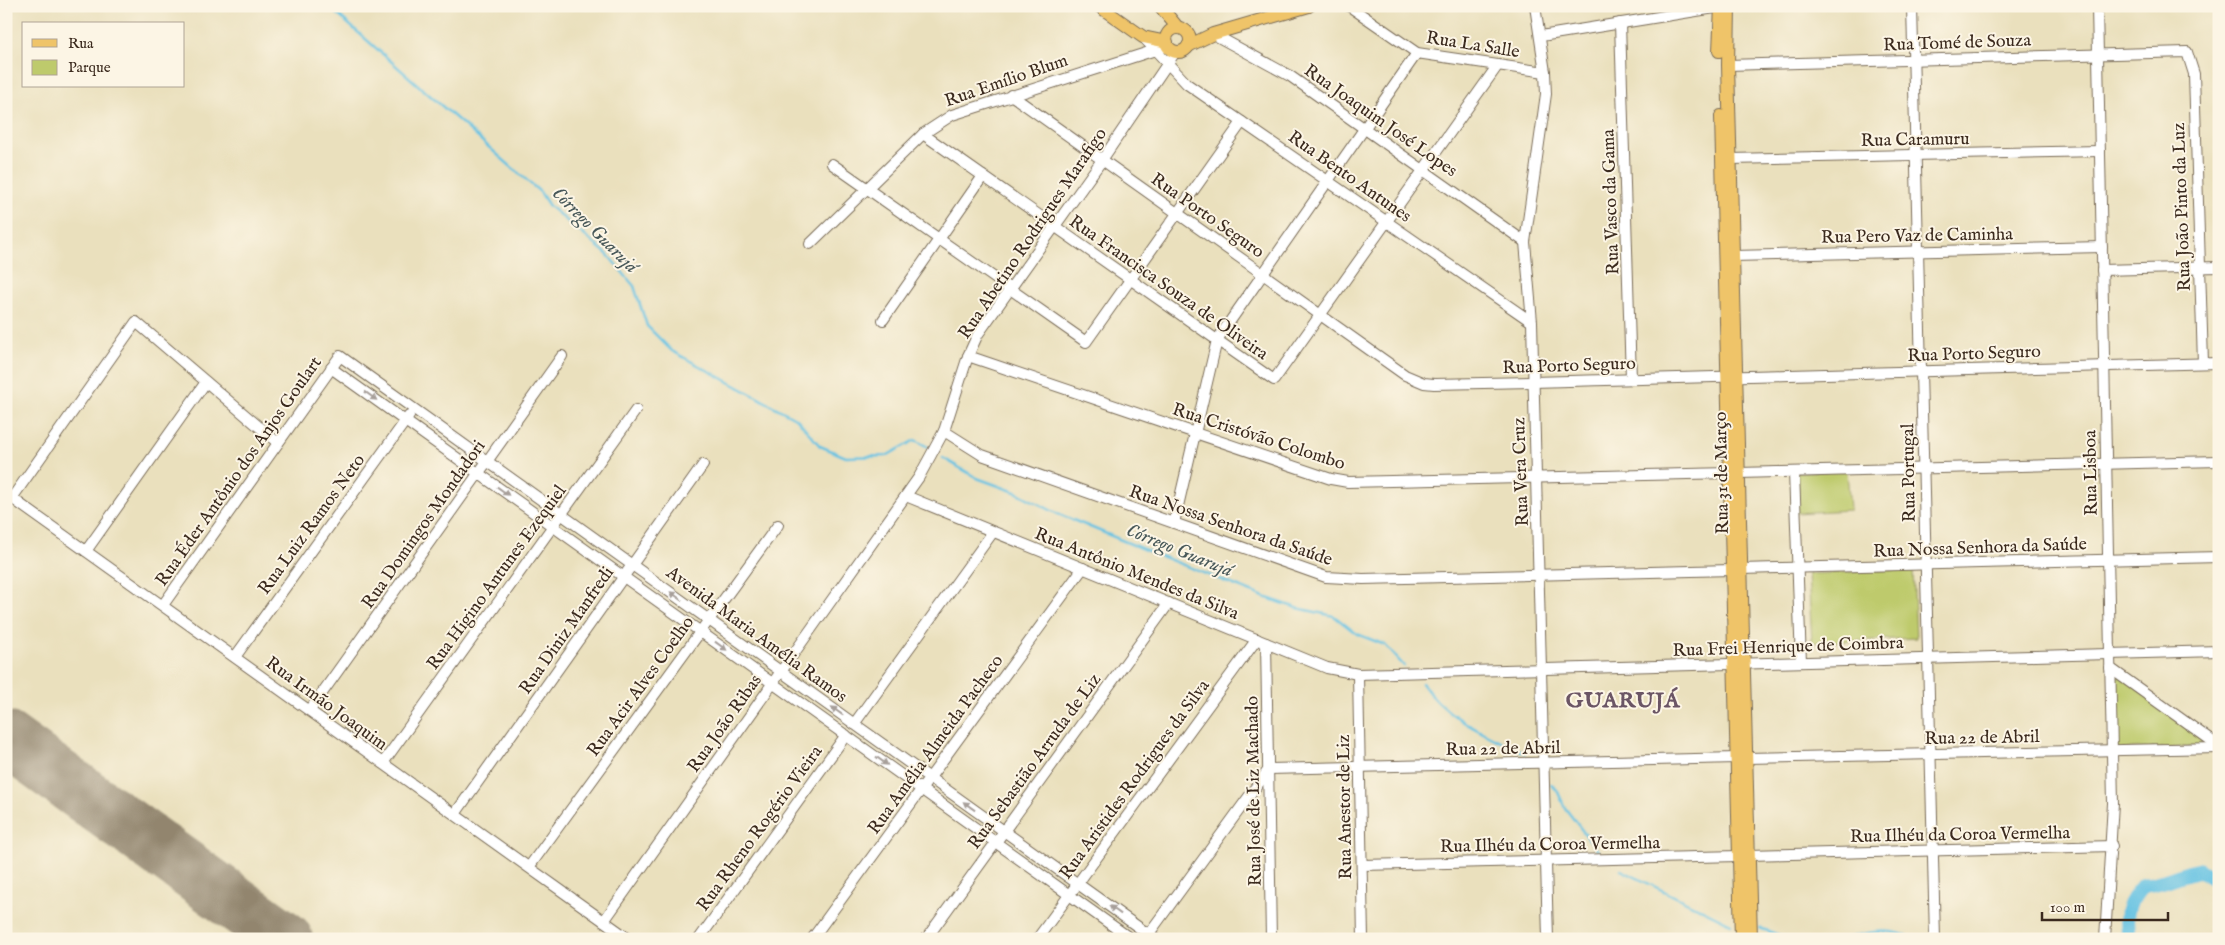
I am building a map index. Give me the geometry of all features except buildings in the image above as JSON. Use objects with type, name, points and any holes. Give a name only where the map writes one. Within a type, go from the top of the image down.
[{"type":"main road","points":[[1099,6],[1143,37],[1177,41]]},
{"type":"main road","points":[[1160,6],[1177,41]]},
{"type":"main road","name":"Rua Emílio Blum","points":[[1177,41],[1213,34],[1309,6]]},
{"type":"main road","name":"Rua 31 de Março","points":[[1721,6],[1719,65],[1732,377],[1744,855],[1751,939]]},
{"type":"main road","name":"Rua 31 de Março","points":[[1729,6],[1728,65],[1733,256],[1732,377]]},
{"type":"main road","name":"Rua 31 de Março","points":[[1741,939],[1744,855]]},
{"type":"street","name":"Rua La Salle","points":[[1349,6],[1417,53],[1545,72]]},
{"type":"street","name":"Rua Vera Cruz","points":[[1535,6],[1545,72],[1545,105],[1525,242],[1532,322],[1548,939]]},
{"type":"street","points":[[1541,36],[1721,6]]},
{"type":"street","name":"Rua Portugal","points":[[1912,6],[1935,939]]},
{"type":"street","name":"Rua Lisboa","points":[[2097,6],[2112,750],[2112,846],[2105,939]]},
{"type":"street","name":"Rua Vasco da Gama","points":[[1620,23],[1631,379]]},
{"type":"street","name":"Rua Joaquim José Lopes","points":[[1213,34],[1285,73],[1525,242]]},
{"type":"street","name":"Rua Bento Antunes","points":[[1143,37],[1187,84],[1532,322]]},
{"type":"street","name":"Rua Emílio Blum","points":[[810,244],[923,134],[952,115],[1010,95],[1155,51],[1177,41]]},
{"type":"street","name":"Rua Abetino Rodrigues Marafigo","points":[[906,496],[930,460],[944,431],[968,356],[978,334],[1102,160],[1167,64],[1177,41]]},
{"type":"street","name":"Rua Tomé de Souza","points":[[1728,65],[2187,52]]},
{"type":"street","name":"Rua João Pinto da Luz","points":[[2187,52],[2194,74],[2203,363]]},
{"type":"street","points":[[1174,523],[1217,340],[1417,53]]},
{"type":"street","points":[[1320,315],[1498,65]]},
{"type":"street","name":"Rua Porto Seguro","points":[[1010,95],[1405,376],[1424,384],[2219,363]]},
{"type":"street","points":[[832,164],[1086,342],[1242,122]]},
{"type":"street","name":"Rua Francisca Souza de Oliveira","points":[[923,134],[1274,380],[1320,315]]},
{"type":"street","name":"Rua Caramuru","points":[[1730,159],[2100,151]]},
{"type":"street","points":[[883,320],[983,176]]},
{"type":"street","name":"Rua Pero Vaz de Caminha","points":[[1733,256],[2102,247]]},
{"type":"street","points":[[2102,270],[2219,267]]},
{"type":"street","points":[[9,496],[136,322],[278,443]]},
{"type":"street","name":"Avenida Maria Amélia Ramos","points":[[340,356],[1150,937]]},
{"type":"street","name":"Rua Éder Antônio dos Anjos Goulart","points":[[163,605],[340,356]]},
{"type":"street","name":"Rua Domingos Mondadori","points":[[310,710],[562,356]]},
{"type":"street","name":"Rua Cristóvão Colombo","points":[[968,356],[1332,479],[1348,482],[2219,461]]},
{"type":"street","name":"Avenida Maria Amélia Ramos","points":[[331,368],[1131,939]]},
{"type":"street","points":[[86,551],[206,382]]},
{"type":"street","name":"Rua Luiz Ramos Neto","points":[[235,657],[414,409]]},
{"type":"street","name":"Rua Higino Antunes Ezequiel","points":[[383,763],[636,410]]},
{"type":"street","name":"Rua Nossa Senhora da Saúde","points":[[944,431],[982,455],[1326,577],[1363,580],[2219,557]]},
{"type":"street","name":"Rua Diniz Manfredi","points":[[455,814],[703,465]]},
{"type":"street","points":[[1794,472],[1800,662]]},
{"type":"street","name":"Rua Irmão Joaquim","points":[[9,496],[629,939]]},
{"type":"street","name":"Rua Antônio Mendes da Silva","points":[[906,496],[1327,668],[1358,674]]},
{"type":"street","name":"Rua João Ribas","points":[[604,921],[906,496]]},
{"type":"street","name":"Rua Acir Alves Coelho","points":[[529,868],[778,525]]},
{"type":"street","points":[[854,724],[993,532]]},
{"type":"street","name":"Rua Amélia Almeida Pacheco","points":[[812,939],[1083,568]]},
{"type":"street","name":"Rua Sebastião Arruda de Liz","points":[[926,939],[1169,603]]},
{"type":"street","name":"Rua José de Liz Machado","points":[[1261,641],[1269,769],[1271,939]]},
{"type":"street","name":"Rua Aristides Rodrigues da Silva","points":[[1037,939],[1261,641]]},
{"type":"street","name":"Rua Frei Henrique de Coimbra","points":[[1358,674],[2219,651]]},
{"type":"street","points":[[2110,668],[2219,747]]},
{"type":"street","name":"Rua Anestor de Liz","points":[[1358,674],[1363,939]]},
{"type":"street","name":"Rua Rheno Rogério Vieira","points":[[699,939],[846,735]]},
{"type":"street","name":"Rua 22 de Abril","points":[[1269,769],[2219,747]]},
{"type":"street","points":[[1150,937],[1269,769]]},
{"type":"street","name":"Rua Ilhéu da Coroa Vermelha","points":[[1362,865],[2112,846]]},
{"type":"green space","points":[[1847,470],[1850,510],[1796,513],[1794,472]]},
{"type":"green space","points":[[1913,569],[1916,638],[1812,643],[1808,574]]},
{"type":"green space","points":[[2110,669],[2219,746],[2112,750]]},
{"type":"waterway","name":"Córrego Guarujá","points":[[328,6],[540,192],[549,206],[607,254],[634,286],[647,326],[672,351],[797,419],[820,446],[846,457],[886,456],[915,440],[928,447]]},
{"type":"waterway","name":"Córrego Guarujá","points":[[943,458],[977,478],[1018,493],[1056,513],[1143,549],[1264,597],[1297,608],[1334,616],[1357,634],[1385,645],[1404,666]]},
{"type":"waterway","name":"Córrego Guarujá","points":[[1422,683],[1443,707],[1468,725],[1525,753]]},
{"type":"waterway","name":"Córrego Guarujá","points":[[1551,784],[1557,790],[1565,808],[1598,851]]},
{"type":"waterway","name":"Córrego Guarujá","points":[[1621,870],[1731,924]]},
{"type":"waterway","points":[[2128,934],[2128,907],[2143,885],[2157,883],[2200,870],[2219,882]]},
{"type":"waterway","name":"Córrego Guarujá","points":[[1760,928],[1789,939]]},
{"type":"waterway","name":"Córrego Guarujá","points":[[1846,939],[1880,931],[1897,933],[1913,939]]},
{"type":"runway","points":[[6,739],[285,939]]},
{"type":"district","name":"GUARUJÁ","points":[[1623,699]]}]
